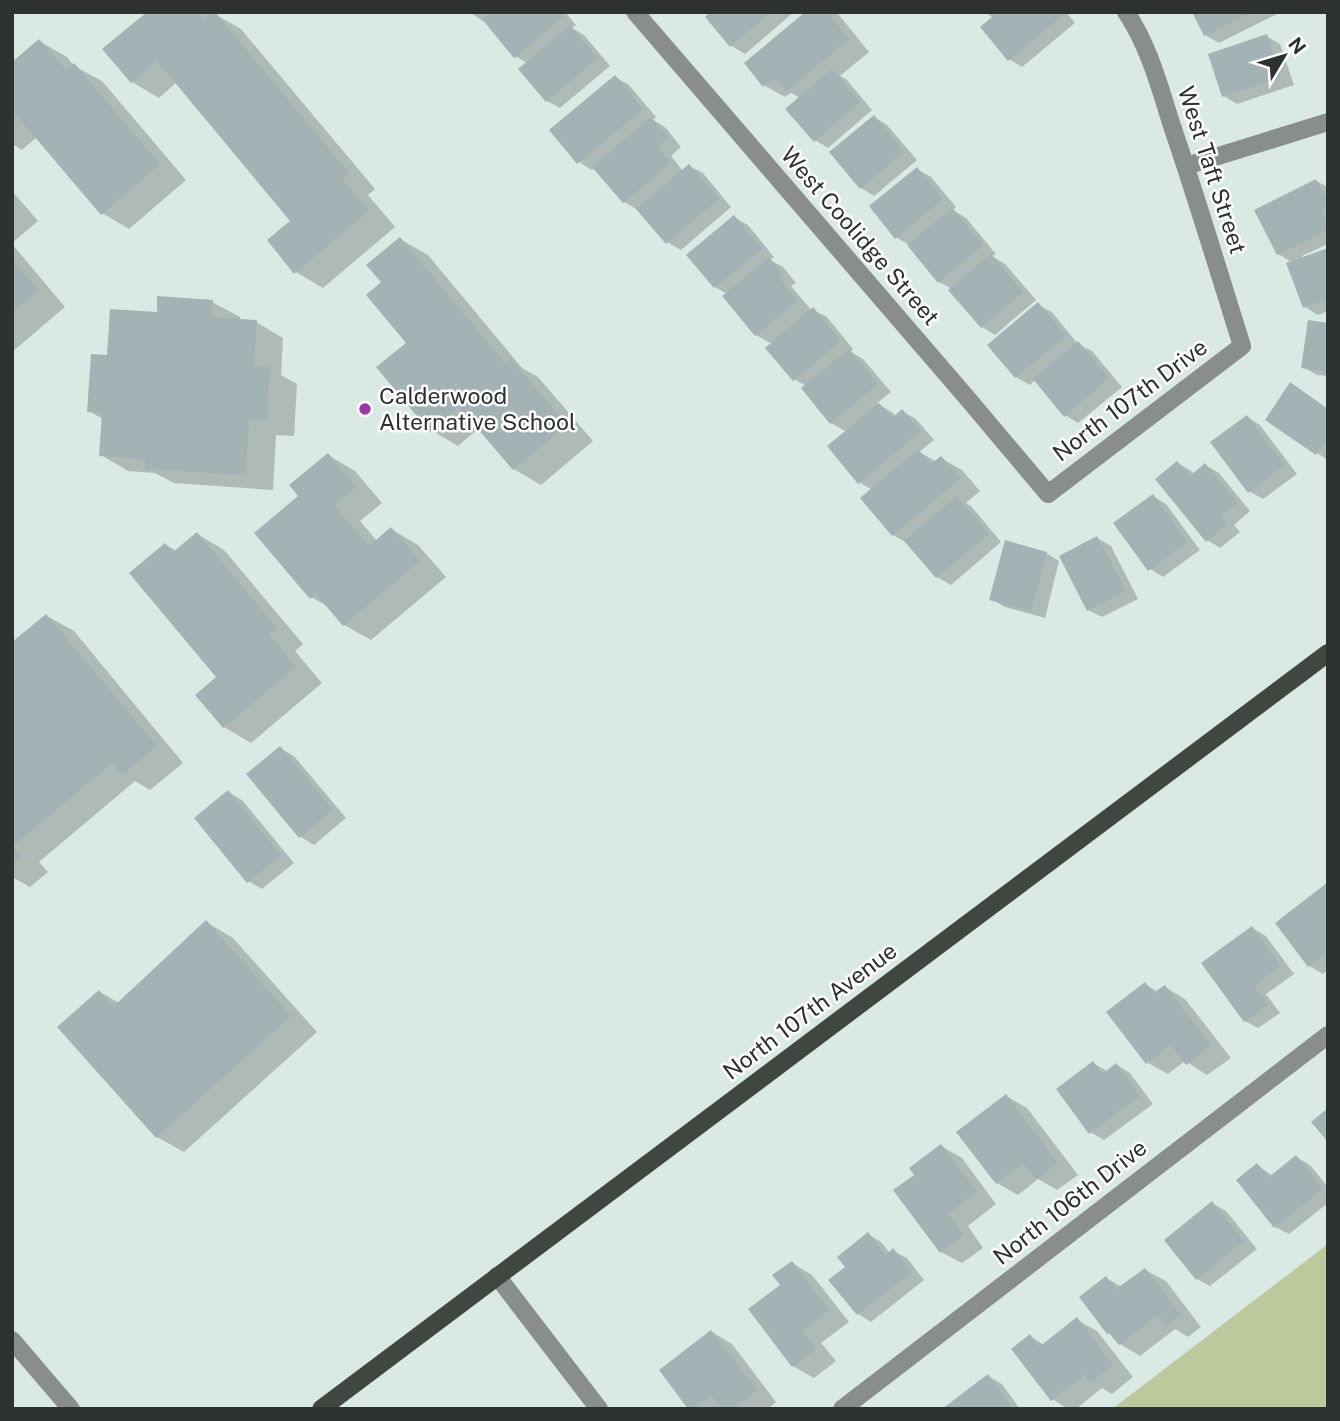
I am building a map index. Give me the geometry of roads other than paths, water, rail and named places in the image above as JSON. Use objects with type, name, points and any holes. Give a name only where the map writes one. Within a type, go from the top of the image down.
[{"type":"main road","name":"North 107th Avenue","points":[[321,1409],[1328,653]]},
{"type":"street","name":"West Coolidge Street","points":[[635,12],[1048,494]]},
{"type":"street","name":"West Taft Street","points":[[1126,12],[1151,63],[1242,346]]},
{"type":"street","points":[[1185,166],[1328,122]]},
{"type":"street","name":"North 107th Drive","points":[[1048,494],[1242,346]]},
{"type":"street","name":"North 106th Drive","points":[[842,1409],[1328,1035]]},
{"type":"street","points":[[497,1276],[598,1409]]},
{"type":"street","points":[[12,1339],[71,1409]]},
{"type":"place","name":"Calderwood Alternative School","points":[[365,409]]}]
